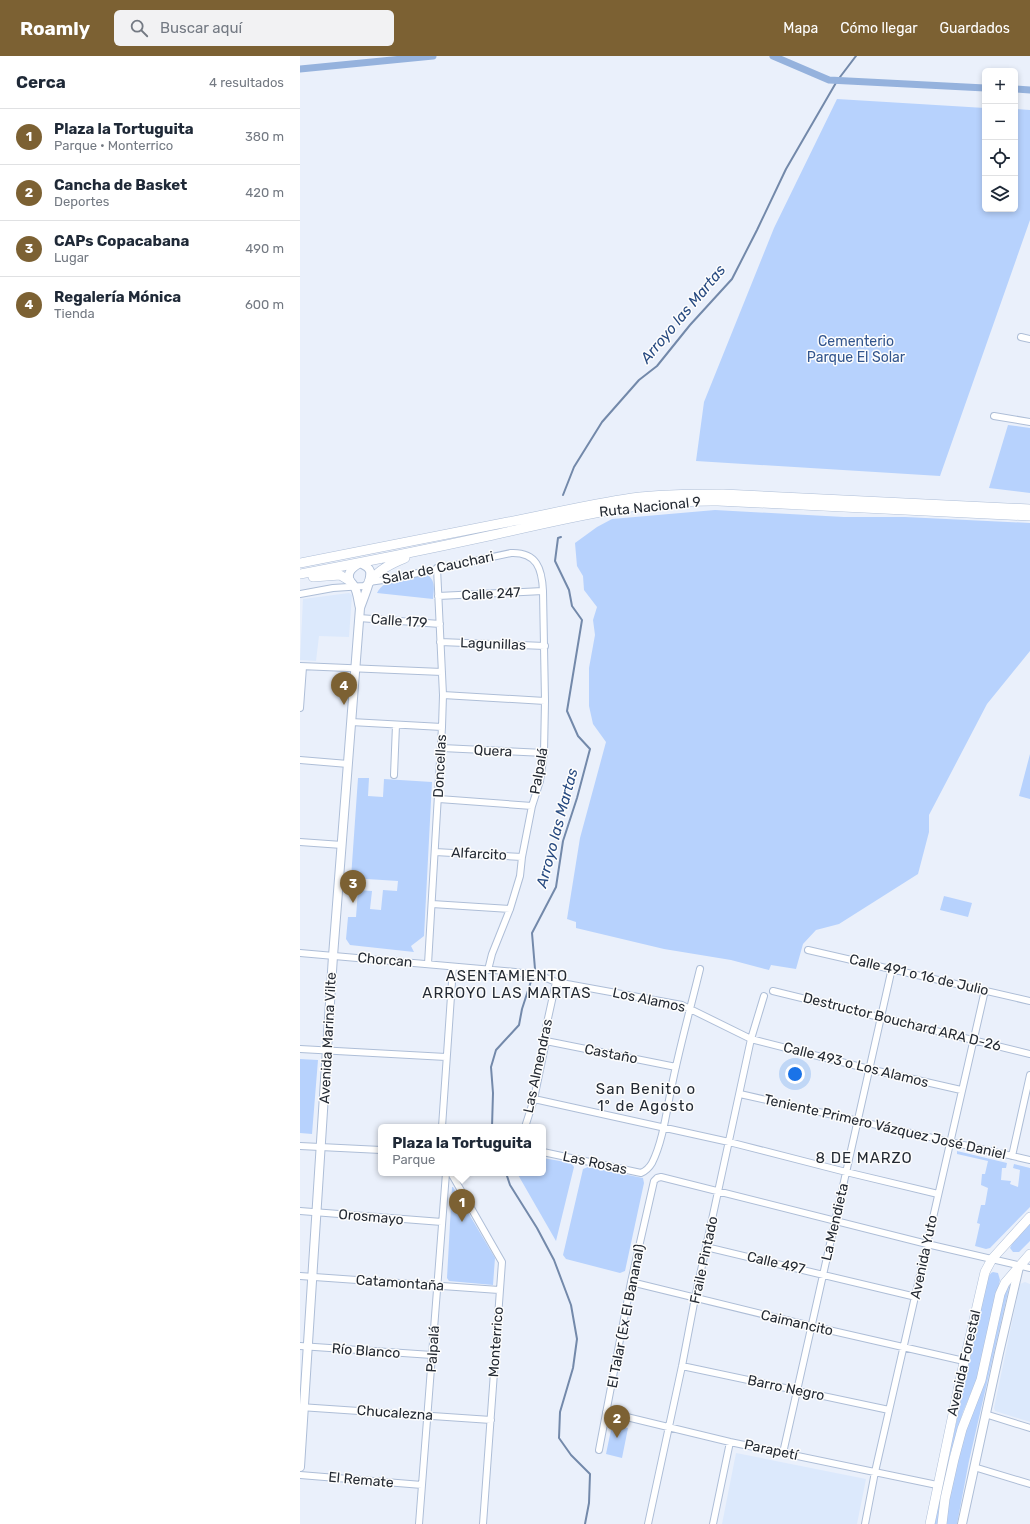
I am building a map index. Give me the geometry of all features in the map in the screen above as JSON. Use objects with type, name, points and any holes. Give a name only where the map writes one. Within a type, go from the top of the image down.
[{"type":"main road","name":"Ruta Nacional 9","points":[[300,563],[633,498],[683,494],[723,494],[1030,509]]},
{"type":"main road","name":"Ruta Nacional 9","points":[[300,574],[434,548],[594,512],[678,501],[718,501],[1030,516]]},
{"type":"main road","points":[[340,556],[360,563],[376,554],[437,540],[448,535]]},
{"type":"main road","points":[[368,582],[386,566],[434,548]]},
{"type":"main road","points":[[300,579],[330,575],[340,575],[350,579]]},
{"type":"main road","name":"Avenida Forestal","points":[[930,1524],[964,1361],[986,1272],[992,1259],[1030,1217]]},
{"type":"main road","name":"Avenida Forestal","points":[[942,1524],[945,1499],[954,1459],[962,1429],[981,1380],[1000,1294],[1004,1283],[1030,1254]]},
{"type":"street","points":[[1021,337],[1030,339]]},
{"type":"street","points":[[994,416],[1030,422]]},
{"type":"street","name":"Salar de Cauchari","points":[[350,579],[364,586],[368,582],[390,579],[437,568],[520,552],[533,559],[538,566]]},
{"type":"street","points":[[350,579],[354,566],[360,563],[366,566],[370,571],[368,582]]},
{"type":"street","name":"Palpalá","points":[[488,970],[492,954],[510,909],[520,876],[522,857],[532,806],[540,781],[544,753],[544,591],[543,581],[538,566]]},
{"type":"street","name":"Doncellas","points":[[428,964],[442,748],[443,695],[437,568]]},
{"type":"street","name":"Salar de Cauchari","points":[[300,594],[333,588],[350,579]]},
{"type":"street","name":"Salar de Cauchari","points":[[333,588],[350,579]]},
{"type":"street","name":"Avenida Marina Vilte","points":[[350,579],[360,608]]},
{"type":"street","name":"Avenida Marina Vilte","points":[[300,1468],[304,1346],[312,1277],[317,1212],[333,956],[355,669],[360,608],[368,582]]},
{"type":"street","name":"Calle 247","points":[[438,596],[544,591]]},
{"type":"street","name":"Calle 179","points":[[359,618],[440,624]]},
{"type":"street","name":"Lagunillas","points":[[440,642],[545,646]]},
{"type":"street","points":[[300,708],[302,666],[442,672]]},
{"type":"street","points":[[443,695],[545,701]]},
{"type":"street","points":[[351,722],[442,727]]},
{"type":"street","points":[[394,774],[396,725]]},
{"type":"street","name":"Quera","points":[[442,748],[544,753]]},
{"type":"street","points":[[300,760],[348,764]]},
{"type":"street","points":[[439,800],[532,806]]},
{"type":"street","points":[[300,842],[342,846]]},
{"type":"street","name":"Alfarcito","points":[[435,852],[522,857]]},
{"type":"street","points":[[432,904],[510,909]]},
{"type":"street","name":"Calle 491 o 16 de Julio","points":[[808,950],[892,968],[1030,1001]]},
{"type":"street","name":"Chorcan","points":[[300,953],[515,972],[541,976]]},
{"type":"street","points":[[442,1124],[453,967]]},
{"type":"street","name":"La Mendieta","points":[[782,1453],[892,968]]},
{"type":"street","points":[[663,1127],[700,969]]},
{"type":"street","name":"Los Alamos","points":[[541,976],[556,982],[682,1005],[751,1039]]},
{"type":"street","name":"Las Almendras","points":[[526,1124],[534,1099],[546,1041],[545,1032],[556,982]]},
{"type":"street","name":"Avenida Yuto","points":[[865,1524],[875,1472],[985,990]]},
{"type":"street","name":"Destructor Bouchard ARA D-26","points":[[774,991],[1030,1054]]},
{"type":"street","name":"Fraile Pintado","points":[[648,1524],[751,1039],[764,996]]},
{"type":"street","name":"Calle 493 o Los Alamos","points":[[751,1039],[869,1069],[961,1090]]},
{"type":"street","name":"Castaño","points":[[546,1041],[676,1067]]},
{"type":"street","points":[[300,1049],[446,1057]]},
{"type":"street","points":[[1012,1156],[1030,1075]]},
{"type":"street","name":"Teniente Primero Vázquez José Daniel","points":[[740,1094],[1030,1160]]},
{"type":"street","points":[[534,1099],[729,1142],[938,1194]]},
{"type":"street","name":"Las Rosas","points":[[546,1153],[641,1173],[651,1165],[663,1127]]},
{"type":"street","points":[[300,1146],[378,1150]]},
{"type":"street","name":"Palpalá","points":[[419,1524],[446,1176]]},
{"type":"street","name":"Monterrico","points":[[453,1176],[502,1262],[483,1524]]},
{"type":"street","name":"El Talar (Ex El Bananal)","points":[[599,1450],[631,1282],[654,1181],[661,1177],[718,1192]]},
{"type":"street","points":[[718,1192],[1030,1268]]},
{"type":"street","name":"Orosmayo","points":[[300,1211],[442,1222]]},
{"type":"street","name":"Calle 497","points":[[706,1247],[916,1297]]},
{"type":"street","name":"Avenida Forestal","points":[[962,1524],[985,1414],[1020,1265]]},
{"type":"street","name":"Catamontaña","points":[[300,1276],[499,1290]]},
{"type":"street","name":"Caimancito","points":[[631,1282],[811,1326],[964,1361]]},
{"type":"street","name":"Río Blanco","points":[[304,1346],[432,1355]]},
{"type":"street","name":"Barro Negro","points":[[682,1366],[890,1410]]},
{"type":"street","name":"Chucalezna","points":[[302,1407],[491,1420]]},
{"type":"street","name":"Parapetí","points":[[606,1412],[730,1442],[937,1485]]},
{"type":"street","points":[[985,1414],[1030,1428]]},
{"type":"street","points":[[713,1524],[730,1442]]},
{"type":"street","points":[[974,1467],[1030,1484]]},
{"type":"street","name":"El Remate","points":[[300,1475],[422,1485]]},
{"type":"shaded area","points":[[349,593],[352,595],[349,637],[319,636],[316,661],[300,660],[303,599]]},
{"type":"shaded area","points":[[1025,1282],[1030,1284],[1030,1422],[995,1411],[994,1408],[1020,1284]]},
{"type":"shaded area","points":[[736,1453],[866,1479],[857,1524],[722,1524]]},
{"type":"green space","name":"Cementerio Parque El Solar","points":[[837,99],[982,108],[982,212],[1018,212],[1018,109],[1030,110],[1030,220],[940,476],[696,461],[704,402],[774,228]]},
{"type":"green space","points":[[1008,425],[1030,428],[1030,493],[989,488]]},
{"type":"green space","points":[[715,510],[844,517],[905,517],[1030,523],[1030,651],[987,704],[929,815],[929,832],[918,874],[839,924],[816,930],[803,944],[796,969],[771,965],[769,970],[731,960],[664,949],[576,928],[576,922],[567,919],[580,838],[606,742],[593,724],[589,706],[589,668],[595,635],[593,620],[597,607],[584,590],[583,576],[577,566],[575,543],[597,527],[612,519]]},
{"type":"green space","points":[[426,574],[433,582],[433,599],[377,593],[386,584],[392,581]]},
{"type":"green space","points":[[1030,754],[1030,799],[1019,796]]},
{"type":"green space","points":[[358,778],[369,778],[368,796],[383,797],[384,779],[432,782],[424,936],[411,946],[414,952],[350,945],[346,939],[348,917],[356,917],[358,890],[372,891],[370,909],[381,910],[383,890],[397,891],[398,881],[351,878]]},
{"type":"green space","points":[[944,896],[972,903],[968,917],[940,910]]},
{"type":"green space","points":[[300,1059],[318,1060],[312,1134],[300,1133]]},
{"type":"green space","points":[[957,1151],[1007,1163],[1006,1168],[1002,1168],[1001,1180],[1011,1181],[1010,1184],[1018,1187],[1020,1170],[1013,1168],[1014,1164],[1030,1168],[1030,1207],[990,1248],[986,1249],[975,1246],[980,1224],[977,1223],[981,1205],[985,1205],[988,1188],[981,1185],[982,1174],[985,1174],[988,1161],[957,1154]]},
{"type":"green space","points":[[546,1159],[571,1163],[574,1167],[556,1241],[519,1176],[546,1176]]},
{"type":"green space","points":[[588,1167],[643,1178],[644,1183],[625,1271],[620,1273],[566,1259],[563,1255],[583,1169]]},
{"type":"green space","points":[[452,1187],[495,1258],[493,1285],[449,1281],[447,1278]]},
{"type":"green space","points":[[1030,1224],[1030,1241],[1019,1252],[1013,1252],[1010,1248],[1012,1244]]},
{"type":"green space","points":[[993,1272],[998,1273],[1000,1280],[978,1376],[963,1412],[950,1455],[943,1488],[938,1524],[934,1524],[988,1277]]},
{"type":"green space","points":[[1009,1281],[1010,1283],[969,1461],[957,1524],[945,1524],[955,1465],[1003,1297]]},
{"type":"green space","points":[[612,1425],[628,1428],[622,1458],[606,1454]]},
{"type":"waterway","points":[[300,69],[433,56]]},
{"type":"waterway","points":[[773,56],[829,80],[982,88]]},
{"type":"waterway","name":"Arroyo las Martas","points":[[563,495],[574,467],[602,422],[639,380],[657,366],[690,325],[732,279],[786,169],[837,81],[856,56]]},
{"type":"waterway","points":[[1018,89],[1030,90]]},
{"type":"waterway","name":"Arroyo las Martas","points":[[492,1124],[493,1093],[491,1067],[496,1050],[519,1025],[522,1009],[535,969],[532,933],[556,887],[563,841],[577,798],[590,749],[578,736],[567,711],[582,620],[572,606],[569,590],[555,561],[558,538],[561,537]]},
{"type":"waterway","name":"Arroyo las Martas","points":[[507,1176],[510,1185],[537,1228],[554,1260],[571,1305],[577,1339],[573,1368],[560,1412],[559,1438],[571,1455],[590,1474],[589,1503],[585,1524]]},
{"type":"place","name":"Regalería Mónica","points":[[344,705]]},
{"type":"place","name":"CAPs Copacabana","points":[[353,903]]},
{"type":"place","name":"Plaza la Tortuguita","points":[[462,1222]]},
{"type":"place","name":"Cancha de Basket","points":[[617,1438]]},
{"type":"district","name":"ASENTAMIENTO ARROYO LAS MARTAS","points":[[507,984]]},
{"type":"district","name":"San Benito o 1º de Agosto","points":[[646,1098]]},
{"type":"district","name":"8 DE MARZO","points":[[864,1158]]}]
